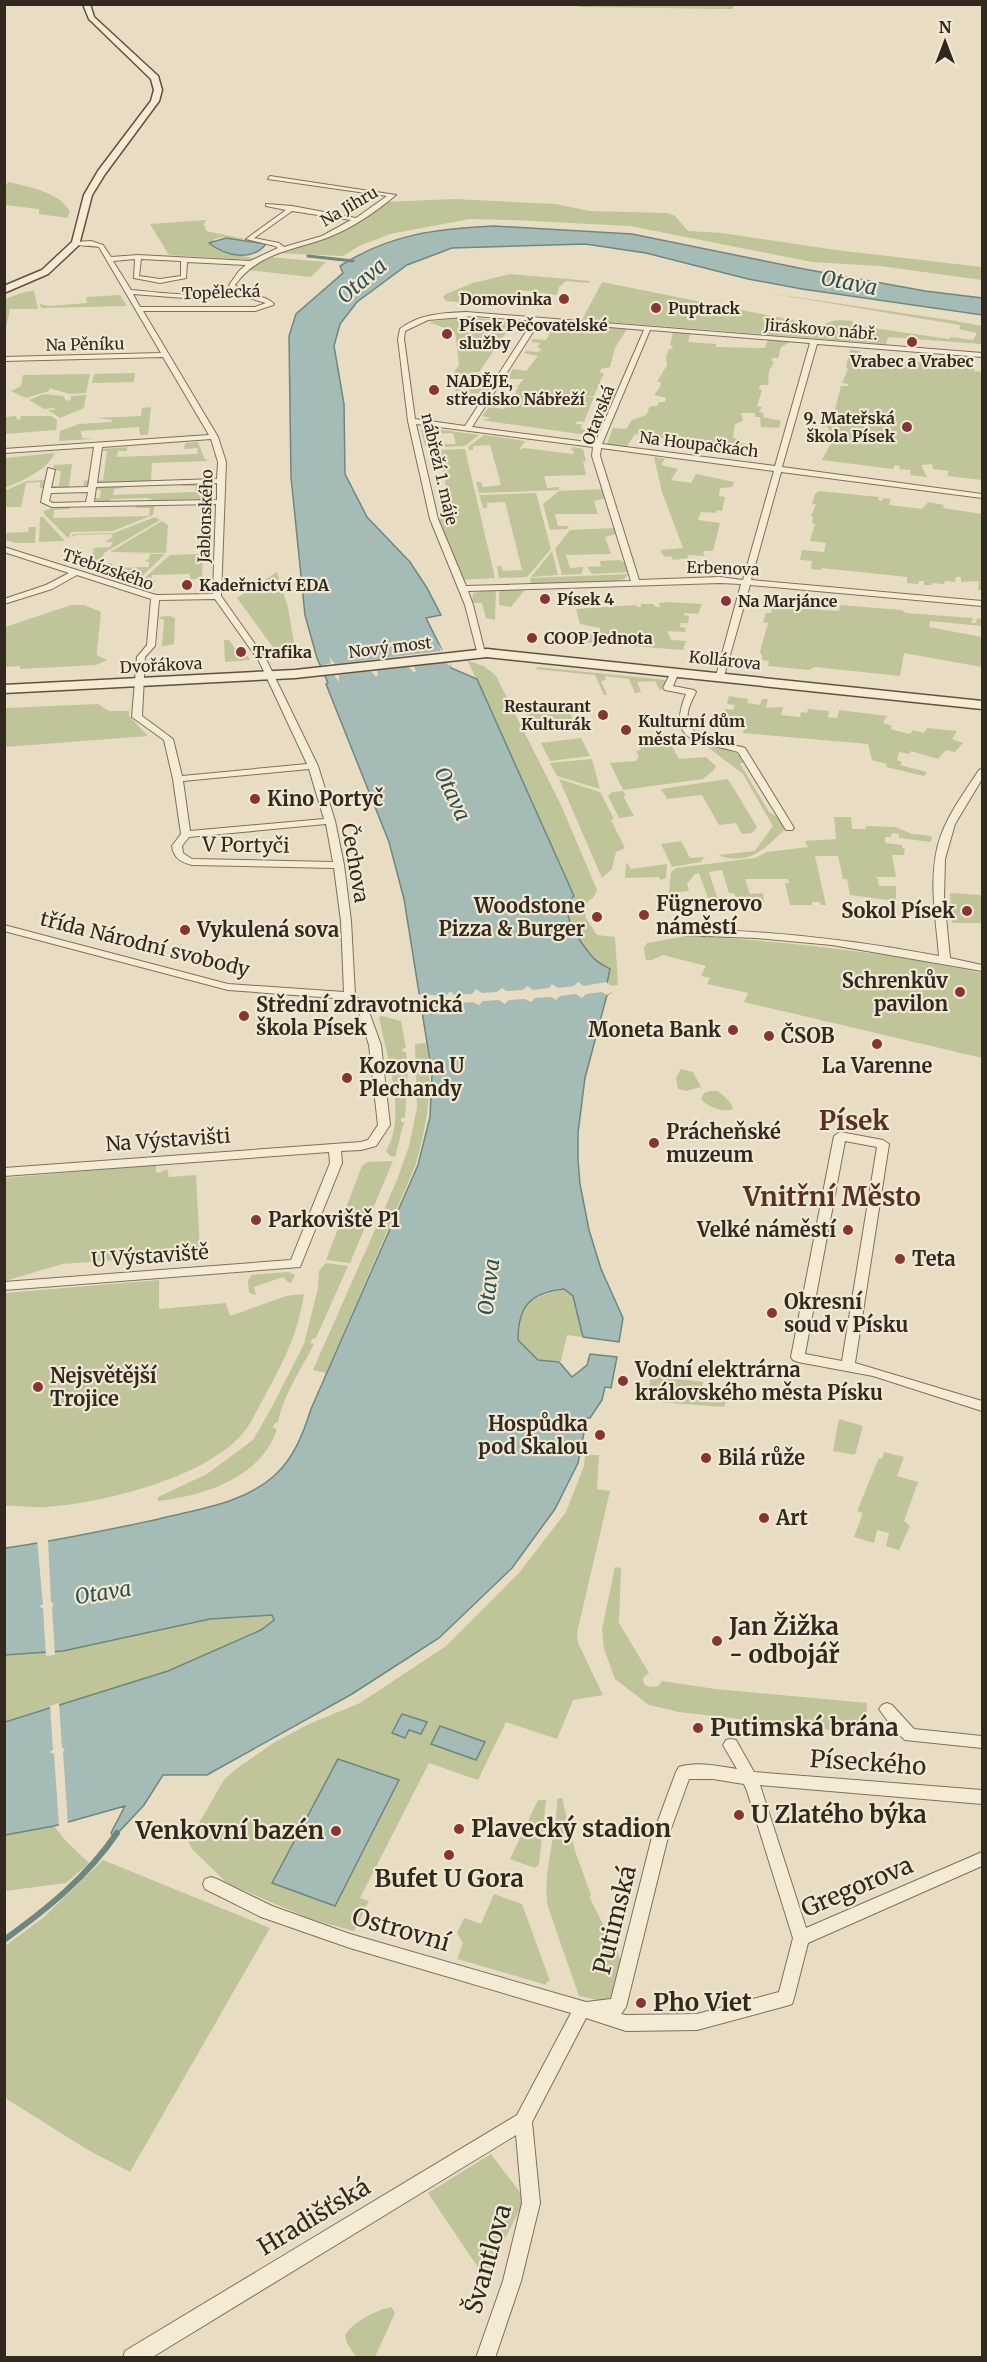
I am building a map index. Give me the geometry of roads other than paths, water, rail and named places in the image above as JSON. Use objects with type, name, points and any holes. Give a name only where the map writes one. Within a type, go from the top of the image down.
[{"type":"street","points":[[4,290],[45,272],[76,243],[88,195],[101,173],[156,101],[158,90],[154,78],[143,65],[91,18],[86,4]]},
{"type":"street","name":"Na Jihru","points":[[250,263],[338,230],[393,195],[270,178]]},
{"type":"street","points":[[268,205],[354,219]]},
{"type":"street","points":[[284,249],[277,244],[249,239],[292,208]]},
{"type":"street","points":[[76,243],[101,246],[165,355]]},
{"type":"street","points":[[108,260],[138,257],[250,263]]},
{"type":"street","points":[[138,257],[135,277],[144,280],[184,277],[184,259]]},
{"type":"street","points":[[127,292],[200,296],[226,296],[239,293],[232,285],[238,274],[250,263]]},
{"type":"street","name":"Topělecká","points":[[138,309],[255,309],[271,304],[268,301],[239,293]]},
{"type":"street","name":"Jiráskovo nábř.","points":[[408,324],[459,314],[982,355]]},
{"type":"street","points":[[466,429],[538,319]]},
{"type":"street","name":"nábřeží 1. máje","points":[[408,324],[402,330],[401,339],[412,421],[434,519],[474,620],[482,653]]},
{"type":"street","name":"Otavská","points":[[636,583],[598,461],[597,446],[648,328]]},
{"type":"street","points":[[720,676],[814,341]]},
{"type":"street","name":"Na Pěníku","points":[[4,359],[165,355]]},
{"type":"street","name":"Jablonského","points":[[165,355],[214,437],[222,462],[217,596]]},
{"type":"street","name":"Na Houpačkách","points":[[412,421],[982,496]]},
{"type":"street","points":[[4,451],[214,437]]},
{"type":"street","points":[[90,504],[98,445]]},
{"type":"street","points":[[51,470],[46,504],[222,502]]},
{"type":"street","points":[[47,491],[222,481]]},
{"type":"street","name":"Třebízského","points":[[4,549],[155,598],[151,646],[141,657],[138,682]]},
{"type":"street","points":[[4,602],[49,587],[75,573]]},
{"type":"street","name":"Erbenova","points":[[462,589],[720,580],[982,604]]},
{"type":"street","points":[[155,598],[217,596],[262,658],[271,675]]},
{"type":"street","name":"Kollárova","points":[[464,654],[482,653],[720,676],[982,705]]},
{"type":"street","name":"Nový most","points":[[320,672],[464,654]]},
{"type":"street","name":"Dvořákova","points":[[4,689],[320,672]]},
{"type":"street","points":[[675,672],[668,688],[691,692],[683,721],[687,727],[698,739],[742,750],[789,828]]},
{"type":"street","name":"Čechova","points":[[271,675],[313,766],[330,821],[339,865],[346,921],[350,996]]},
{"type":"street","name":"V Portyči","points":[[138,682],[137,717],[168,739],[178,779],[186,834],[177,846],[178,854],[192,862],[339,865]]},
{"type":"street","points":[[178,779],[313,766]]},
{"type":"street","points":[[945,960],[940,900],[940,858],[955,815],[982,772]]},
{"type":"street","name":"V Portyči","points":[[186,834],[330,821]]},
{"type":"street","name":"třída Národní svobody","points":[[4,928],[228,987],[350,996]]},
{"type":"street","points":[[679,932],[753,935],[878,947],[982,968]]},
{"type":"street","name":"Na Výstavišti","points":[[4,1172],[335,1148],[372,1143],[384,1125],[375,1045],[364,1012],[350,996]]},
{"type":"street","points":[[848,1367],[883,1144],[840,1136],[798,1357],[881,1374],[982,1406]]},
{"type":"street","name":"U Výstaviště","points":[[4,1286],[287,1265],[298,1262],[336,1163],[335,1148]]},
{"type":"street","points":[[888,1708],[900,1726],[910,1735],[982,1742]]},
{"type":"street","points":[[731,1745],[750,1778],[801,1938]]},
{"type":"street","name":"Putimská","points":[[582,2008],[618,2007],[660,1838],[684,1772],[714,1772],[750,1778]]},
{"type":"street","name":"Píseckého","points":[[750,1778],[982,1797]]},
{"type":"street","name":"Gregorova","points":[[582,2008],[626,2023],[697,2022],[786,1998],[801,1938],[982,1859]]},
{"type":"street","name":"Ostrovní","points":[[210,1884],[267,1912],[350,1941],[582,2008]]},
{"type":"street","points":[[523,2121],[582,2008]]},
{"type":"street","name":"Hradišťská","points":[[132,2358],[523,2121]]},
{"type":"street","name":"Švantlova","points":[[485,2358],[512,2281],[531,2203],[523,2121]]},
{"type":"water","name":"Otava","points":[[494,226],[632,234],[804,269],[925,291],[982,298],[982,315],[802,289],[748,279],[646,253],[585,244],[452,248],[407,265],[357,302],[340,324],[334,346],[344,404],[345,474],[367,517],[410,562],[427,588],[441,615],[426,618],[451,668],[477,679],[574,896],[569,902],[568,909],[572,926],[593,957],[610,969],[607,984],[611,992],[607,995],[585,1078],[578,1133],[578,1160],[589,1230],[601,1269],[623,1318],[619,1342],[583,1337],[573,1296],[564,1289],[542,1294],[528,1303],[520,1318],[518,1340],[538,1360],[559,1362],[572,1377],[587,1365],[590,1354],[617,1357],[611,1388],[605,1387],[602,1400],[590,1418],[587,1418],[578,1463],[555,1509],[512,1568],[439,1638],[352,1694],[207,1775],[163,1775],[144,1805],[114,1837],[111,1833],[125,1806],[54,1826],[5,1835],[5,1722],[168,1671],[261,1630],[274,1620],[272,1615],[210,1619],[63,1651],[5,1655],[5,1548],[82,1535],[219,1504],[248,1493],[274,1476],[287,1461],[301,1436],[418,1165],[430,1117],[432,1074],[404,899],[389,842],[326,684],[328,683],[317,658],[305,615],[291,477],[289,336],[296,314],[343,273],[340,266],[359,255],[414,235]]},
{"type":"water","points":[[226,238],[266,244],[253,253],[238,255],[215,248],[209,243]]},
{"type":"water","points":[[402,1714],[427,1722],[421,1734],[409,1730],[405,1738],[392,1733]]},
{"type":"water","points":[[440,1726],[485,1742],[476,1760],[431,1744]]},
{"type":"water","name":"Venkovní bazén","points":[[338,1759],[399,1780],[335,1906],[272,1883]]},
{"type":"waterway","name":"Otava","points":[[314,257],[308,256],[353,261]]},
{"type":"waterway","points":[[4,1940],[36,1916],[79,1878],[117,1833]]},
{"type":"place","name":"Domovinka","points":[[564,299]]},
{"type":"place","name":"Puptrack","points":[[656,308]]},
{"type":"place","name":"Písek Pečovatelské služby","points":[[447,334]]},
{"type":"place","name":"Vrabec a Vrabec","points":[[912,342]]},
{"type":"place","name":"NADĚJE, středisko Nábřeží","points":[[434,390]]},
{"type":"place","name":"9. Mateřská škola Písek","points":[[907,427]]},
{"type":"place","name":"Kadeřnictví EDA","points":[[187,585]]},
{"type":"place","name":"Písek 4","points":[[545,599]]},
{"type":"place","name":"Na Marjánce","points":[[726,601]]},
{"type":"place","name":"COOP Jednota","points":[[532,638]]},
{"type":"place","name":"Trafika","points":[[241,652]]},
{"type":"place","name":"Restaurant Kulturák","points":[[603,715]]},
{"type":"place","name":"Kulturní dům města Písku","points":[[626,730]]},
{"type":"place","name":"Kino Portyč","points":[[255,799]]},
{"type":"place","name":"Sokol Písek","points":[[967,911]]},
{"type":"place","name":"Fügnerovo náměstí","points":[[644,915]]},
{"type":"place","name":"Woodstone Pizza & Burger","points":[[597,917]]},
{"type":"place","name":"Vykulená sova","points":[[185,930]]},
{"type":"place","name":"Schrenkův pavilon","points":[[960,992]]},
{"type":"place","name":"Střední zdravotnická škola Písek","points":[[244,1016]]},
{"type":"place","name":"Moneta Bank","points":[[733,1030]]},
{"type":"place","name":"ČSOB","points":[[769,1036]]},
{"type":"place","name":"La Varenne","points":[[877,1044]]},
{"type":"place","name":"Kozovna U Plechandy","points":[[347,1078]]},
{"type":"place","name":"Prácheňské muzeum","points":[[654,1143]]},
{"type":"place","name":"Parkoviště P1","points":[[256,1220]]},
{"type":"place","name":"Velké náměstí","points":[[848,1230]]},
{"type":"place","name":"Teta","points":[[900,1259]]},
{"type":"place","name":"Okresní soud v Písku","points":[[772,1313]]},
{"type":"place","name":"Vodní elektrárna královského města Písku","points":[[623,1381]]},
{"type":"place","name":"Nejsvětější Trojice","points":[[38,1387]]},
{"type":"place","name":"Hospůdka pod Skalou","points":[[600,1435]]},
{"type":"place","name":"Bilá růže","points":[[706,1458]]},
{"type":"place","name":"Art","points":[[764,1518]]},
{"type":"place","name":"Jan Žižka - odbojář","points":[[717,1641]]},
{"type":"place","name":"Putimská brána","points":[[698,1728]]},
{"type":"place","name":"U Zlatého býka","points":[[739,1815]]},
{"type":"place","name":"Plavecký stadion","points":[[459,1829]]},
{"type":"place","name":"Venkovní bazén","points":[[336,1831]]},
{"type":"place","name":"Bufet U Gora","points":[[449,1855]]},
{"type":"place","name":"Pho Viet","points":[[641,2003]]},
{"type":"district","name":"Písek","points":[[854,1121]]},
{"type":"district","name":"Vnitřní Město","points":[[832,1197]]}]
